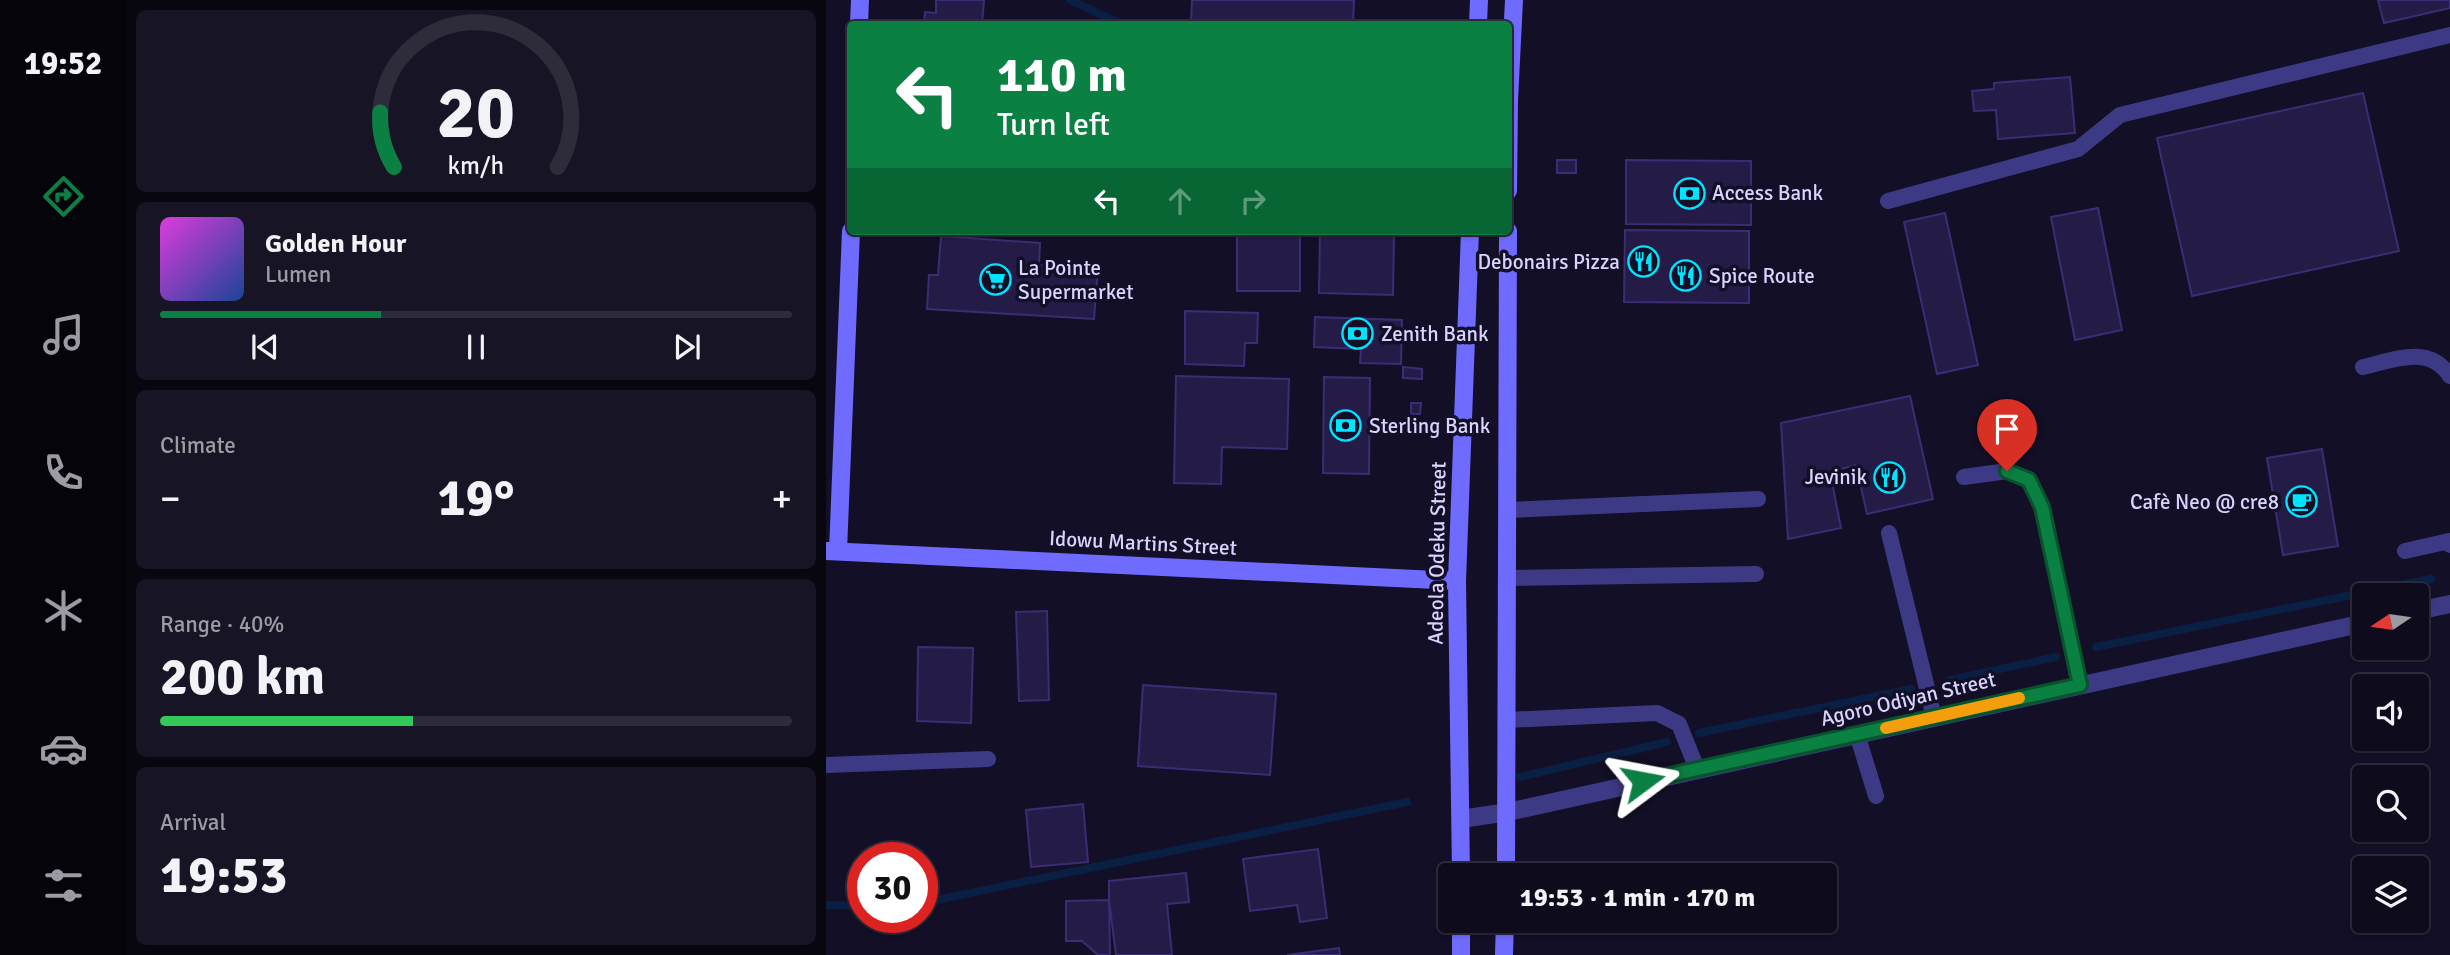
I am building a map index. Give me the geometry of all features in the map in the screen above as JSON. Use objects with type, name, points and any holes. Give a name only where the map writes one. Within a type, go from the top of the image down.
[{"type":"main road","points":[[859,21],[860,0]]},
{"type":"main road","points":[[1478,21],[1479,0]]},
{"type":"main road","points":[[1512,40],[1514,0]]},
{"type":"main road","points":[[832,551],[851,235]]},
{"type":"main road","name":"Adeola Odeku Street","points":[[1461,863],[1457,581],[1470,235]]},
{"type":"main road","points":[[1506,863],[1508,235]]},
{"type":"main road","name":"Idowu Martins Street","points":[[832,551],[1457,581]]},
{"type":"main road","points":[[1461,933],[1461,955]]},
{"type":"main road","points":[[1504,955],[1505,933]]},
{"type":"street","points":[[2429,608],[2450,604]]},
{"type":"street","name":"Agoro Odiyan Street","points":[[1461,819],[1508,812],[2352,626]]},
{"type":"lane","points":[[1888,201],[2078,149],[2120,115],[2450,35]]},
{"type":"lane","points":[[2363,367],[2413,356],[2431,358],[2444,366],[2450,376]]},
{"type":"lane","points":[[1964,477],[2007,471],[2029,480],[2042,507],[2080,685]]},
{"type":"lane","points":[[1507,510],[1758,499]]},
{"type":"lane","points":[[1889,533],[1934,717]]},
{"type":"lane","points":[[2405,551],[2450,542]]},
{"type":"lane","points":[[1506,578],[1756,574]]},
{"type":"lane","points":[[1507,720],[1657,713],[1679,723],[1697,769]]},
{"type":"lane","points":[[1857,734],[1876,796]]},
{"type":"lane","points":[[826,765],[988,759]]},
{"type":"building","points":[[936,0],[984,0],[982,21],[924,21],[925,12],[936,13]]},
{"type":"building","points":[[1192,0],[1354,0],[1353,21],[1191,21]]},
{"type":"building","points":[[2378,0],[2450,0],[2450,8],[2384,23]]},
{"type":"building","points":[[2070,77],[2075,133],[1998,139],[1996,110],[1974,111],[1972,91],[1994,89],[1994,83]]},
{"type":"building","points":[[2363,93],[2399,251],[2192,296],[2157,138]]},
{"type":"building","points":[[1557,160],[1576,160],[1576,173],[1557,173]]},
{"type":"building","name":"Access Bank","points":[[1626,160],[1751,161],[1751,225],[1626,224]]},
{"type":"building","points":[[2098,208],[2122,330],[2075,340],[2051,217]]},
{"type":"building","points":[[1945,213],[1978,365],[1937,374],[1904,222]]},
{"type":"building","points":[[1625,230],[1749,231],[1749,303],[1624,302]]},
{"type":"building","points":[[1237,235],[1300,235],[1300,291],[1237,291]]},
{"type":"building","points":[[1320,235],[1394,235],[1393,295],[1319,293]]},
{"type":"building","points":[[941,236],[1040,243],[1039,265],[1098,269],[1094,319],[927,309],[929,275],[938,275]]},
{"type":"building","points":[[1185,311],[1258,313],[1257,343],[1245,343],[1244,366],[1185,364]]},
{"type":"building","name":"Zenith Bank","points":[[1315,317],[1402,320],[1401,364],[1360,363],[1361,349],[1314,347]]},
{"type":"building","points":[[1403,367],[1422,369],[1422,379],[1403,378]]},
{"type":"building","points":[[1176,376],[1289,379],[1287,449],[1222,447],[1221,484],[1174,483]]},
{"type":"building","name":"Sterling Bank","points":[[1324,377],[1370,378],[1369,474],[1323,473]]},
{"type":"building","points":[[1910,396],[1933,499],[1867,514],[1856,465],[1830,472],[1841,528],[1788,539],[1781,423]]},
{"type":"building","points":[[1411,403],[1421,403],[1420,414],[1411,414]]},
{"type":"building","name":"Cafè Neo @ cre8","points":[[2322,449],[2338,546],[2283,555],[2267,458]]},
{"type":"building","points":[[1047,611],[1049,700],[1019,701],[1016,612]]},
{"type":"building","points":[[918,647],[973,648],[971,723],[917,721]]},
{"type":"building","points":[[1143,685],[1276,694],[1270,775],[1138,766]]},
{"type":"building","points":[[1083,804],[1088,862],[1031,867],[1026,810]]},
{"type":"building","points":[[1318,849],[1327,918],[1300,922],[1297,905],[1250,911],[1243,859]]},
{"type":"building","points":[[1186,873],[1189,902],[1167,904],[1172,955],[1116,955],[1109,881]]},
{"type":"building","points":[[1109,900],[1110,955],[1098,955],[1082,941],[1066,941],[1066,901]]},
{"type":"building","points":[[1339,948],[1340,955],[1287,955]]},
{"type":"waterway","points":[[1070,0],[1115,21]]},
{"type":"waterway","points":[[2096,647],[2431,579]]},
{"type":"waterway","points":[[1950,680],[2056,657]]},
{"type":"waterway","points":[[1699,733],[1911,689]]},
{"type":"waterway","points":[[1520,777],[1667,742]]},
{"type":"waterway","points":[[938,900],[1407,802]]},
{"type":"waterway","points":[[826,905],[847,906]]},
{"type":"slow traffic","points":[[1886,728],[2019,698]]},
{"type":"place","name":"Access Bank","points":[[1689,193]]},
{"type":"place","name":"Debonairs Pizza","points":[[1643,262]]},
{"type":"place","name":"Spice Route","points":[[1686,276]]},
{"type":"place","name":"La Pointe Supermarket","points":[[995,280]]},
{"type":"place","name":"Zenith Bank","points":[[1358,334]]},
{"type":"place","name":"Sterling Bank","points":[[1346,426]]},
{"type":"place","name":"Jevinik","points":[[1890,477]]},
{"type":"place","name":"Cafè Neo @ cre8","points":[[2302,502]]},
{"type":"route","points":[[1643,781],[2080,685],[2042,507],[2029,480],[2007,471]]}]
